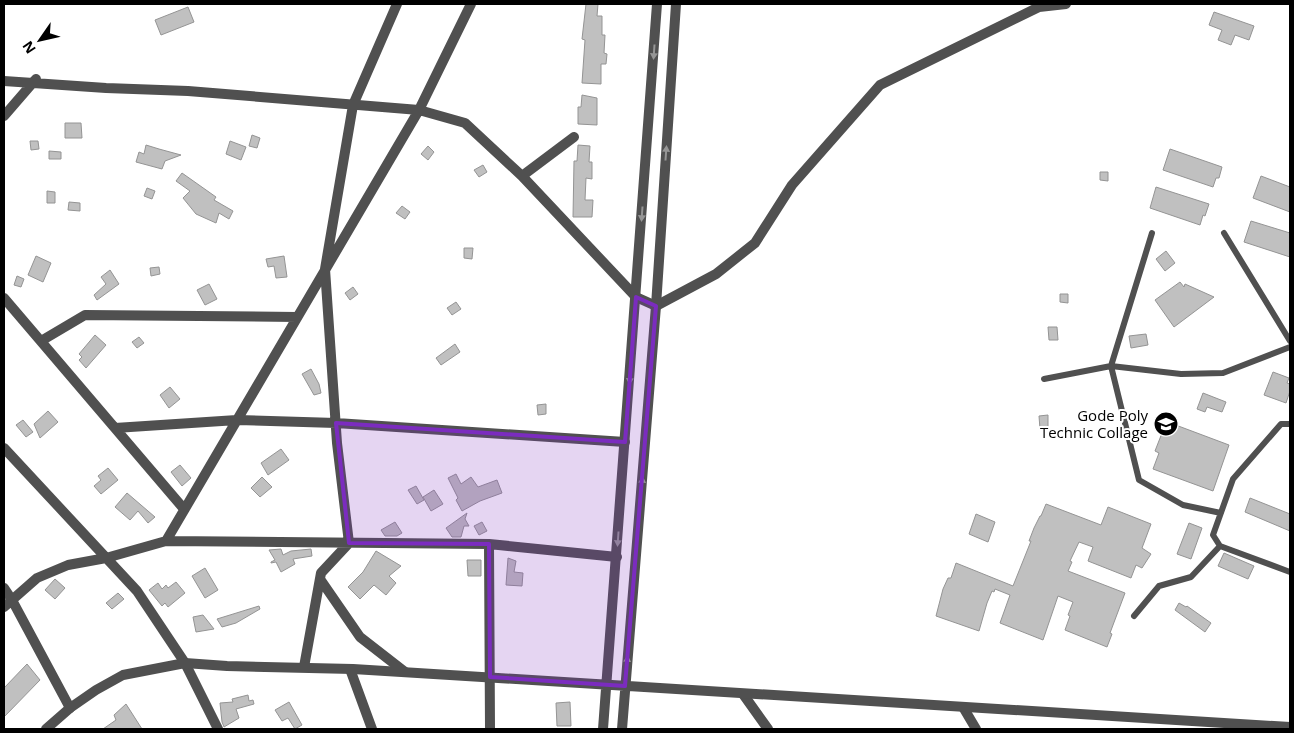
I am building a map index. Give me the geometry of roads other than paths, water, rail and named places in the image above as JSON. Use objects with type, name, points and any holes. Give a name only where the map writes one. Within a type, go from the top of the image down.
[{"type":"street","points":[[304,668],[321,573],[349,543],[336,423],[325,269],[353,105],[397,4]]},
{"type":"street","points":[[166,541],[419,110],[471,4]]},
{"type":"street","points":[[603,729],[657,4]]},
{"type":"street","points":[[622,729],[656,306],[676,4]]},
{"type":"street","points":[[656,306],[716,274],[755,243],[792,185],[880,85],[1040,5],[1066,4]]},
{"type":"street","points":[[655,32],[674,34]]},
{"type":"street","points":[[4,81],[35,81],[106,88],[188,91],[419,110],[465,123],[522,176],[636,296],[656,306]]},
{"type":"street","points":[[4,116],[35,81]]},
{"type":"street","points":[[522,176],[574,137]]},
{"type":"street","points":[[4,298],[184,509]]},
{"type":"street","points":[[41,341],[85,315],[297,317]]},
{"type":"street","points":[[115,428],[237,420],[336,423],[625,442]]},
{"type":"street","points":[[4,448],[137,591],[185,662],[218,729]]},
{"type":"street","points":[[4,608],[37,578],[68,565],[106,558],[166,541],[489,544],[617,557]]},
{"type":"street","points":[[489,544],[490,729]]},
{"type":"street","points":[[320,579],[360,636],[405,672]]},
{"type":"street","points":[[4,588],[70,708]]},
{"type":"street","points":[[46,729],[70,708],[96,690],[123,675],[185,662],[227,666],[350,669],[607,684],[1285,728]]},
{"type":"street","points":[[350,669],[372,729]]},
{"type":"street","points":[[743,694],[768,729]]},
{"type":"street","points":[[963,707],[976,729]]},
{"type":"lane","points":[[1152,233],[1111,366],[1139,480],[1183,505],[1221,513]]},
{"type":"lane","points":[[1224,233],[1289,338]]},
{"type":"lane","points":[[1044,379],[1111,366],[1181,374],[1223,373],[1290,347]]},
{"type":"lane","points":[[1290,424],[1281,424],[1233,479],[1213,535],[1220,546],[1290,572]]},
{"type":"lane","points":[[1134,616],[1159,586],[1191,577],[1220,546]]},
{"type":"place","name":"Gode Poly Technic Collage","points":[[1166,424]]}]
